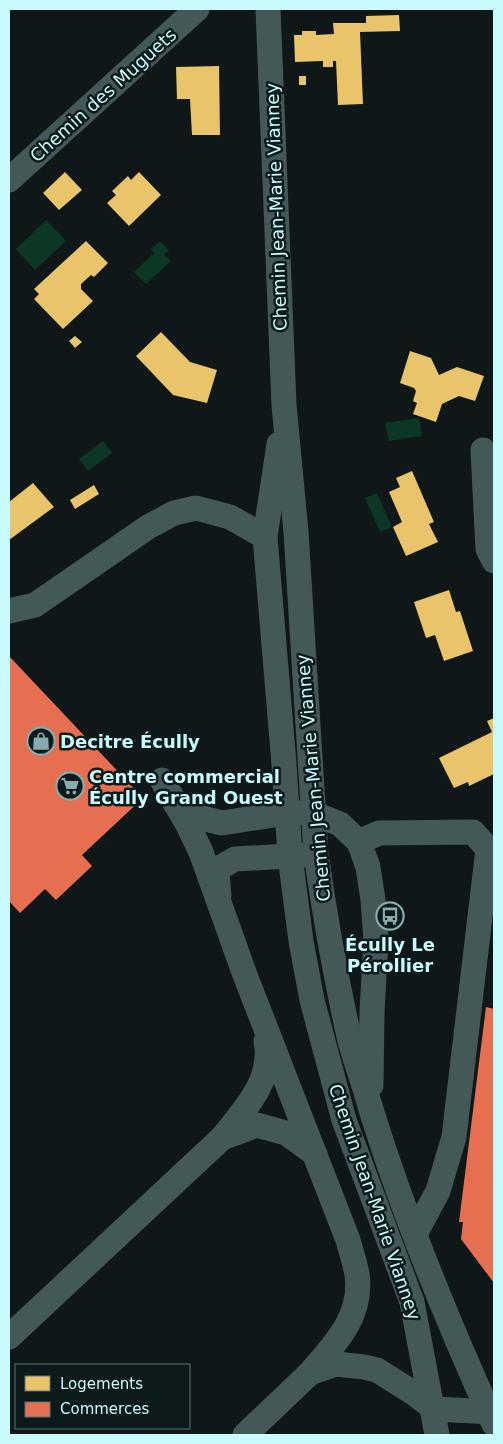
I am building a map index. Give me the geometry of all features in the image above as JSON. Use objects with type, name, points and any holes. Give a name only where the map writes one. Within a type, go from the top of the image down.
[{"type":"street","name":"Chemin des Muguets","points":[[9,180],[197,9]]},
{"type":"street","name":"Chemin Jean-Marie Vianney","points":[[268,9],[284,405],[296,532],[316,854],[332,958],[351,1043],[382,1148],[463,1354],[492,1415]]},
{"type":"street","name":"Chemin Jean-Marie Vianney","points":[[284,405],[265,537],[286,813],[301,941],[312,1000],[344,1120],[412,1302],[434,1409],[437,1435]]},
{"type":"street","points":[[483,450],[488,549],[494,562]]},
{"type":"street","points":[[9,611],[35,605],[148,527],[174,513],[196,508],[230,516],[265,537]]},
{"type":"street","points":[[162,780],[201,852],[262,1019],[348,1240],[357,1275],[357,1299],[343,1335],[310,1373],[245,1435]]},
{"type":"street","points":[[175,803],[198,817],[222,824],[286,813],[313,813],[340,824],[359,842],[368,867],[376,940],[372,1012],[371,1108]]},
{"type":"street","points":[[201,852],[208,835],[222,824]]},
{"type":"street","points":[[359,842],[379,833],[473,832],[488,848],[454,1137],[438,1192],[415,1234]]},
{"type":"street","points":[[220,904],[217,873],[221,867],[234,859],[316,854]]},
{"type":"street","points":[[9,1337],[222,1138],[251,1101],[266,1071],[269,1054],[262,1019]]},
{"type":"street","points":[[222,1138],[257,1125],[286,1133],[314,1154]]},
{"type":"street","points":[[310,1373],[336,1364],[364,1367],[377,1370],[415,1394],[434,1409],[492,1415]]},
{"type":"shaded area","points":[[46,220],[66,241],[35,270],[16,249]]},
{"type":"shaded area","points":[[160,241],[169,250],[164,255],[171,261],[146,284],[134,272],[154,253],[151,249]]},
{"type":"shaded area","points":[[419,418],[422,436],[389,441],[385,423]]},
{"type":"shaded area","points":[[103,441],[112,453],[88,471],[79,459]]},
{"type":"shaded area","points":[[377,493],[392,527],[380,532],[365,498]]},
{"type":"building: Logements","points":[[399,15],[400,31],[360,32],[363,104],[338,105],[336,61],[333,61],[333,67],[323,67],[323,61],[295,62],[294,35],[302,35],[302,31],[316,31],[316,35],[334,34],[333,23],[366,23],[366,16]]},
{"type":"building: Logements","points":[[219,66],[220,135],[192,135],[190,99],[177,99],[176,67]]},
{"type":"building: Logements","points":[[299,76],[306,76],[306,85],[299,85]]},
{"type":"building: Logements","points":[[65,172],[82,190],[59,210],[43,193]]},
{"type":"building: Logements","points":[[139,172],[161,195],[129,226],[107,203],[116,195],[112,191],[128,176],[131,180]]},
{"type":"building: Logements","points":[[86,241],[108,263],[94,277],[91,275],[81,284],[81,289],[93,301],[63,329],[34,299],[39,294],[34,289]]},
{"type":"building: Logements","points":[[161,332],[190,362],[217,370],[207,403],[173,395],[136,356]]},
{"type":"building: Logements","points":[[75,336],[82,342],[75,348],[69,341]]},
{"type":"building: Logements","points":[[410,351],[431,358],[439,375],[457,367],[484,376],[475,401],[459,396],[442,404],[436,422],[413,414],[417,403],[413,401],[416,391],[414,388],[400,383]]},
{"type":"building: Logements","points":[[412,471],[434,522],[429,524],[438,542],[406,556],[393,527],[402,522],[389,492],[400,487],[396,478]]},
{"type":"building: Logements","points":[[33,483],[54,507],[9,540],[9,502]]},
{"type":"building: Logements","points":[[94,485],[99,494],[75,509],[70,500]]},
{"type":"building: Logements","points":[[449,590],[456,612],[460,611],[473,651],[444,661],[435,635],[426,638],[414,602]]},
{"type":"building: Logements","points":[[494,718],[494,774],[469,786],[468,782],[454,788],[439,758],[492,732],[487,721]]},
{"type":"building: Commerces","name":"Centre commercial Écully Grand Ouest","points":[[9,656],[143,798],[82,855],[92,866],[56,900],[45,889],[20,913],[9,901]]},
{"type":"building: Commerces","points":[[486,1007],[494,1009],[494,1283],[461,1239],[463,1222],[459,1222]]},
{"type":"place","name":"Decitre Écully","points":[[41,741]]},
{"type":"place","name":"Centre commercial Écully Grand Ouest","points":[[70,786]]},
{"type":"place","name":"Écully Le Pérollier","points":[[390,916]]}]
